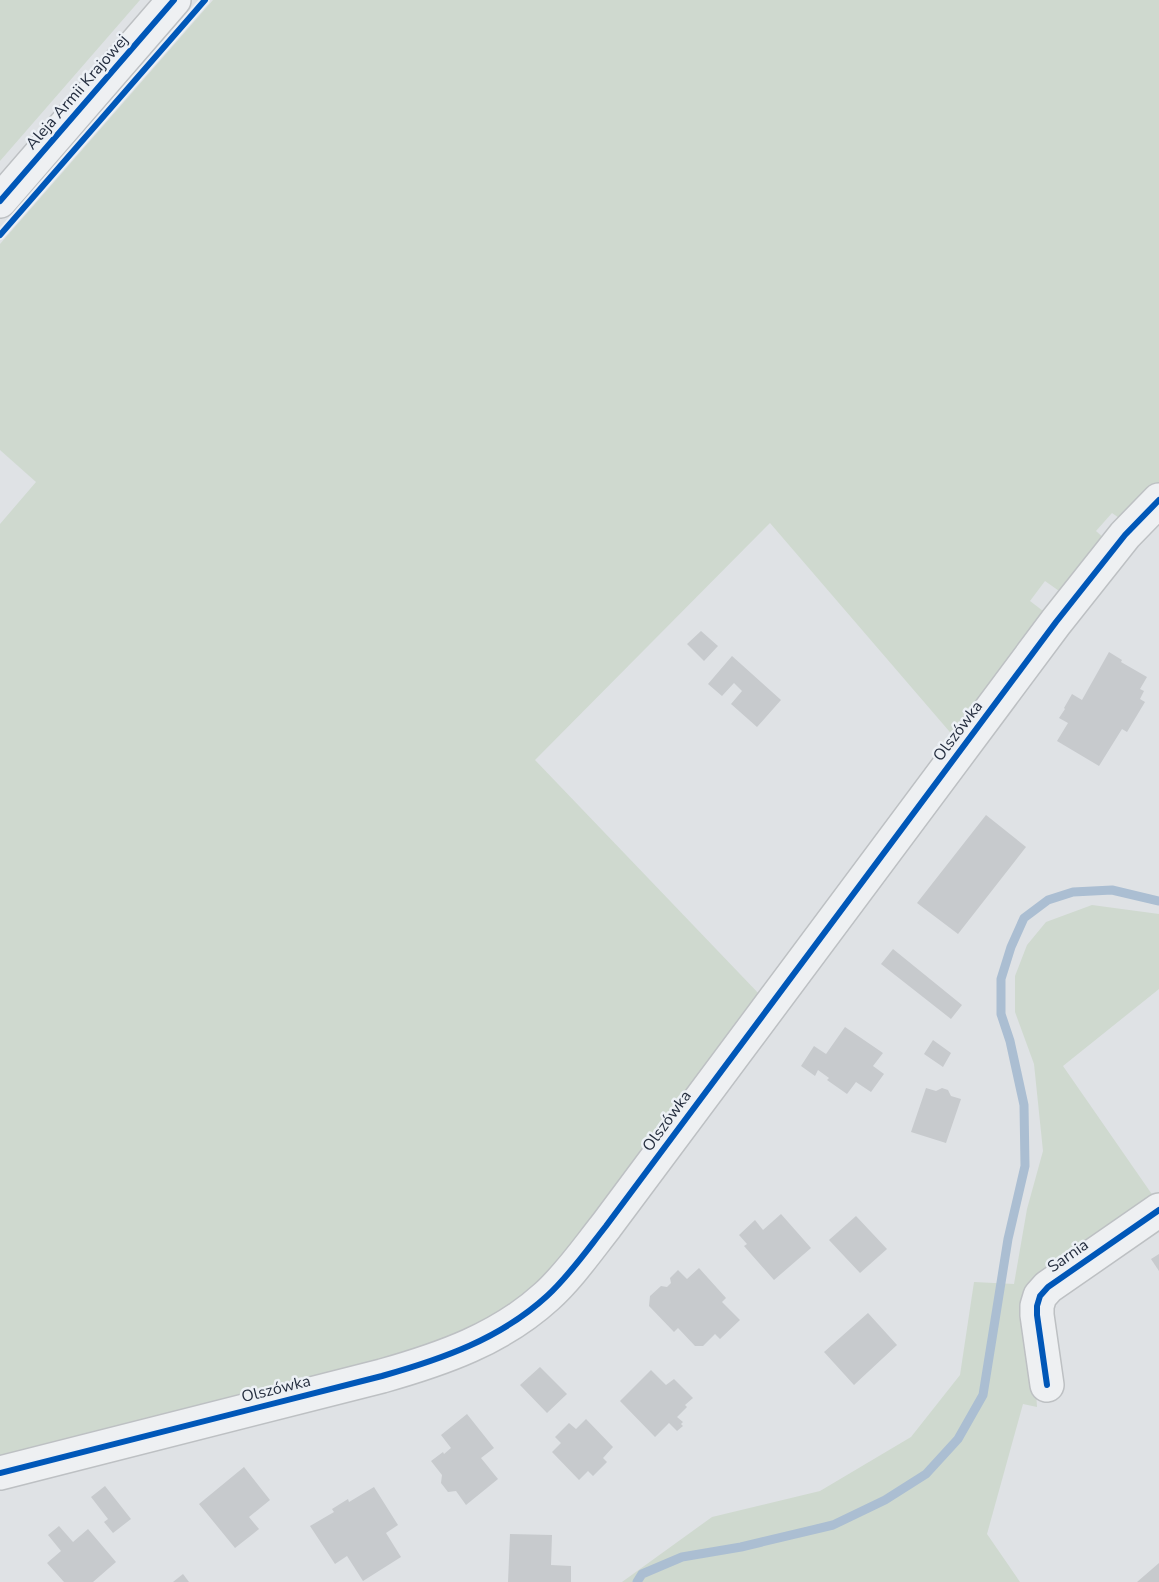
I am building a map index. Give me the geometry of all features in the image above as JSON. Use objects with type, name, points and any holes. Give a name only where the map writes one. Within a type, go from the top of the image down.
[{"type":"street","name":"Aleja Armii Krajowej","points":[[0,201],[174,0]]},
{"type":"street","name":"Olszówka","points":[[0,1473],[433,1361],[468,1348],[497,1332],[548,1296],[606,1226],[1056,622],[1125,535],[1159,500]]},
{"type":"street","name":"Sarnia","points":[[1047,1385],[1037,1315],[1040,1296],[1060,1278],[1159,1210]]},
{"type":"shaded area","points":[[0,0],[140,0],[0,161]]},
{"type":"shaded area","points":[[213,0],[1159,0],[1159,482],[1122,520],[1112,513],[1096,531],[1105,539],[1062,593],[1045,581],[1030,601],[1047,614],[955,738],[770,523],[535,760],[762,997],[540,1288],[465,1340],[0,1463],[0,524],[36,482],[0,450],[0,244]]},
{"type":"shaded area","points":[[1092,905],[1159,914],[1159,989],[1063,1066],[1158,1203],[1031,1317],[1037,1407],[1023,1404],[987,1534],[1020,1582],[622,1582],[712,1517],[820,1491],[911,1437],[960,1375],[974,1282],[1014,1284],[1027,1209],[1043,1151],[1034,1064],[1015,1012],[1015,976],[1027,945],[1046,922]]},
{"type":"building","points":[[701,631],[718,646],[704,661],[687,644]]},
{"type":"building","points":[[1109,652],[1147,677],[1140,689],[1144,691],[1140,699],[1145,702],[1127,732],[1122,729],[1099,766],[1057,741],[1068,723],[1059,718],[1072,694],[1082,700]]},
{"type":"building","points":[[732,656],[781,700],[757,727],[731,704],[742,691],[734,683],[722,696],[708,684]]},
{"type":"building","points":[[986,815],[1026,847],[958,934],[917,903]]},
{"type":"building","points":[[893,949],[962,1005],[951,1019],[881,964]]},
{"type":"building","points":[[845,1027],[883,1053],[873,1066],[884,1074],[871,1092],[856,1082],[847,1094],[827,1080],[829,1078],[818,1070],[815,1076],[801,1066],[814,1046],[826,1054]]},
{"type":"building","points":[[933,1040],[951,1053],[943,1067],[924,1054]]},
{"type":"building","points":[[926,1088],[936,1091],[942,1088],[948,1090],[951,1096],[961,1099],[946,1143],[911,1132]]},
{"type":"building","points":[[781,1214],[811,1248],[774,1280],[744,1246],[747,1244],[739,1235],[755,1220],[763,1230]]},
{"type":"building","points":[[856,1216],[887,1249],[860,1273],[829,1240]]},
{"type":"building","points":[[1159,1254],[1159,1271],[1151,1259]]},
{"type":"building","points":[[699,1268],[726,1298],[722,1302],[740,1320],[720,1339],[715,1334],[703,1346],[695,1346],[678,1328],[674,1332],[649,1306],[650,1296],[661,1286],[667,1287],[671,1283],[670,1278],[678,1270],[687,1279]]},
{"type":"building","points":[[868,1313],[897,1345],[854,1385],[824,1352]]},
{"type":"building","points":[[540,1367],[567,1394],[547,1413],[520,1385]]},
{"type":"building","points":[[651,1370],[666,1385],[674,1379],[693,1398],[677,1417],[683,1422],[681,1424],[683,1426],[677,1431],[669,1423],[655,1437],[620,1401]]},
{"type":"building","points":[[467,1414],[494,1448],[481,1458],[498,1479],[466,1505],[456,1491],[448,1492],[441,1483],[442,1475],[431,1461],[451,1448],[441,1435]]},
{"type":"building","points":[[586,1419],[613,1447],[603,1458],[607,1462],[593,1476],[588,1471],[579,1480],[552,1452],[561,1443],[555,1437],[569,1423],[576,1429]]},
{"type":"building","points":[[244,1467],[270,1500],[249,1517],[259,1529],[235,1548],[199,1504]]},
{"type":"building","points":[[105,1486],[131,1519],[113,1533],[104,1522],[108,1519],[91,1497]]},
{"type":"building","points":[[374,1487],[398,1525],[386,1533],[401,1557],[363,1581],[347,1556],[335,1564],[310,1526],[334,1512],[332,1509],[348,1499],[349,1502]]},
{"type":"building","points":[[59,1526],[73,1542],[88,1529],[116,1562],[93,1582],[64,1582],[47,1563],[61,1551],[48,1535]]},
{"type":"building","points":[[510,1534],[552,1535],[551,1565],[571,1566],[571,1582],[508,1582]]},
{"type":"building","points":[[1159,1563],[1159,1582],[1137,1582]]},
{"type":"building","points":[[183,1574],[189,1582],[173,1582]]},
{"type":"waterway","name":"Olszówka","points":[[637,1582],[642,1574],[682,1557],[741,1547],[833,1525],[885,1500],[926,1474],[958,1439],[983,1395],[1008,1239],[1025,1166],[1024,1105],[1010,1041],[1001,1014],[1001,979],[1011,947],[1024,918],[1048,900],[1073,892],[1112,890],[1159,901]]},
{"type":"cycle path","points":[[0,201],[174,0]]},
{"type":"cycle path","points":[[0,235],[205,0]]},
{"type":"cycle path","points":[[0,1473],[382,1376],[448,1355],[490,1336],[529,1311],[547,1296],[606,1226],[1056,622],[1125,535],[1159,500]]},
{"type":"cycle path","points":[[1047,1385],[1037,1315],[1040,1296],[1048,1287],[1159,1210]]}]
